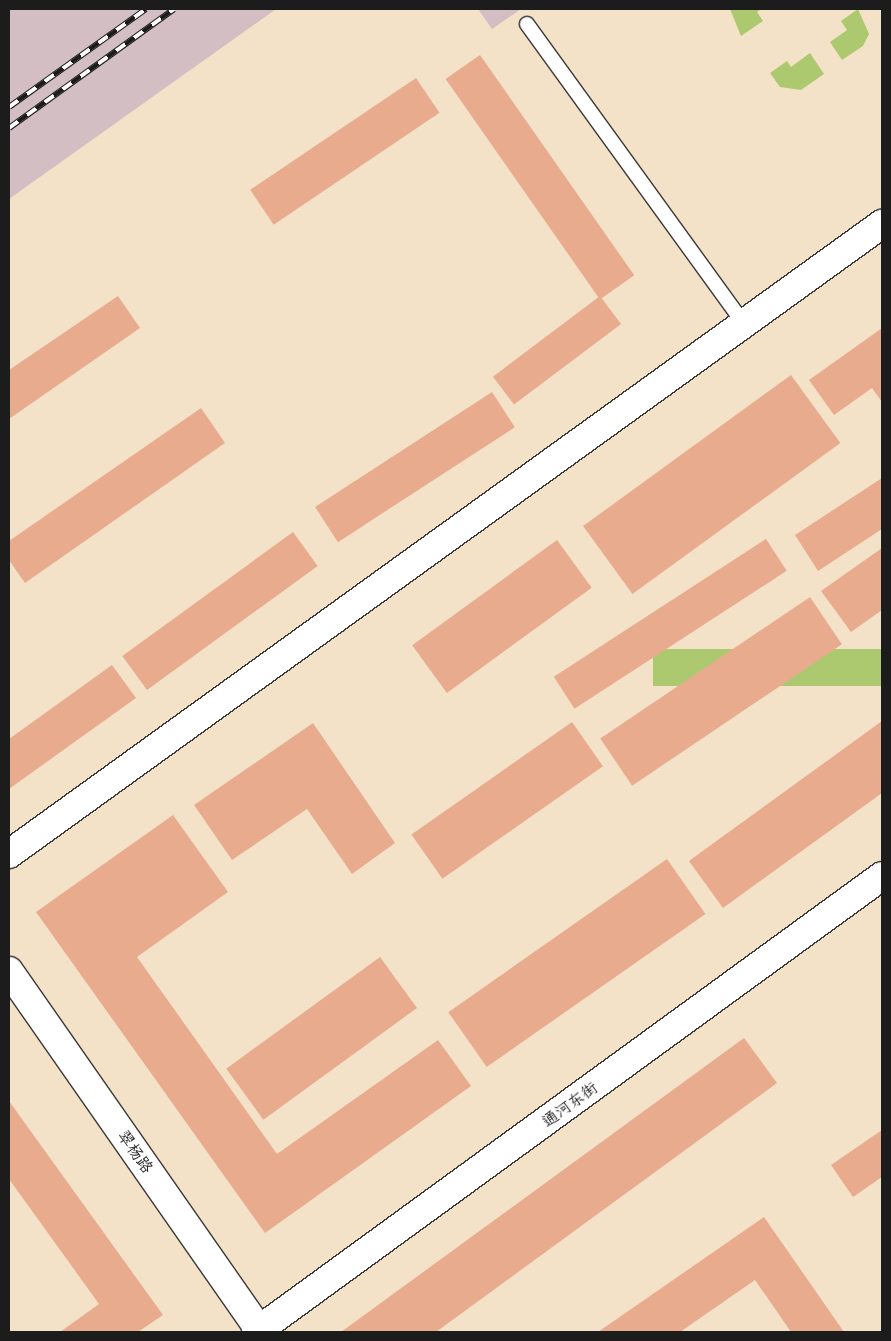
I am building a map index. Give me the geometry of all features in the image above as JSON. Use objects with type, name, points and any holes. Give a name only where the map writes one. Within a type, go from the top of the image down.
[{"type":"main road","points":[[9,854],[882,224]]},
{"type":"main road","name":"通河东街","points":[[259,1332],[882,876]]},
{"type":"main road","name":"翠杨路","points":[[9,971],[259,1332]]},
{"type":"lane","points":[[527,24],[744,324]]},
{"type":"shaded area","points":[[9,9],[276,9],[9,199]]},
{"type":"shaded area","points":[[478,9],[521,9],[492,29]]},
{"type":"green space","points":[[730,9],[761,9],[757,12],[763,21],[741,36]]},
{"type":"green space","points":[[858,9],[869,34],[863,46],[842,60],[830,42],[847,30],[841,21]]},
{"type":"green space","points":[[810,53],[824,74],[801,90],[780,87],[770,73],[787,61],[791,67]]},
{"type":"green space","points":[[653,649],[882,649],[882,686],[653,686]]},
{"type":"building","points":[[480,55],[634,275],[600,299],[446,79]]},
{"type":"building","points":[[416,78],[439,113],[274,225],[250,190]]},
{"type":"building","points":[[118,296],[140,328],[9,419],[9,370]]},
{"type":"building","points":[[600,296],[621,324],[514,405],[493,377]]},
{"type":"building","points":[[882,328],[882,402],[872,388],[834,415],[809,380]]},
{"type":"building","points":[[791,375],[840,443],[632,594],[583,526]]},
{"type":"building","points":[[492,392],[515,427],[338,542],[315,507]]},
{"type":"building","points":[[201,408],[225,443],[25,583],[9,560],[9,541]]},
{"type":"building","points":[[882,478],[882,529],[818,571],[795,535]]},
{"type":"building","points":[[293,532],[318,566],[147,690],[122,656]]},
{"type":"building","points":[[766,539],[787,571],[575,709],[554,677]]},
{"type":"building","points":[[557,540],[592,588],[447,693],[412,645]]},
{"type":"building","points":[[882,548],[882,610],[851,632],[821,591]]},
{"type":"building","points":[[810,597],[842,644],[632,786],[600,738]]},
{"type":"building","points":[[112,665],[136,698],[9,789],[9,739]]},
{"type":"building","points":[[882,721],[882,793],[723,908],[689,861]]},
{"type":"building","points":[[572,722],[603,766],[442,879],[411,834]]},
{"type":"building","points":[[313,723],[395,843],[352,874],[307,809],[232,860],[194,805]]},
{"type":"building","points":[[173,815],[228,892],[137,957],[277,1154],[438,1040],[471,1086],[265,1233],[36,912]]},
{"type":"building","points":[[667,859],[705,914],[487,1067],[448,1012]]},
{"type":"building","points":[[380,957],[417,1008],[263,1120],[226,1069]]},
{"type":"building","points":[[744,1038],[777,1083],[436,1332],[341,1332]]},
{"type":"building","points":[[9,1101],[163,1315],[138,1332],[60,1332],[99,1304],[9,1179]]},
{"type":"building","points":[[882,1130],[882,1177],[853,1197],[831,1165]]},
{"type":"building","points":[[764,1217],[844,1332],[791,1332],[755,1280],[680,1332],[598,1332]]},
{"type":"railway","points":[[9,107],[146,9]]},
{"type":"railway","points":[[9,128],[174,9]]}]
